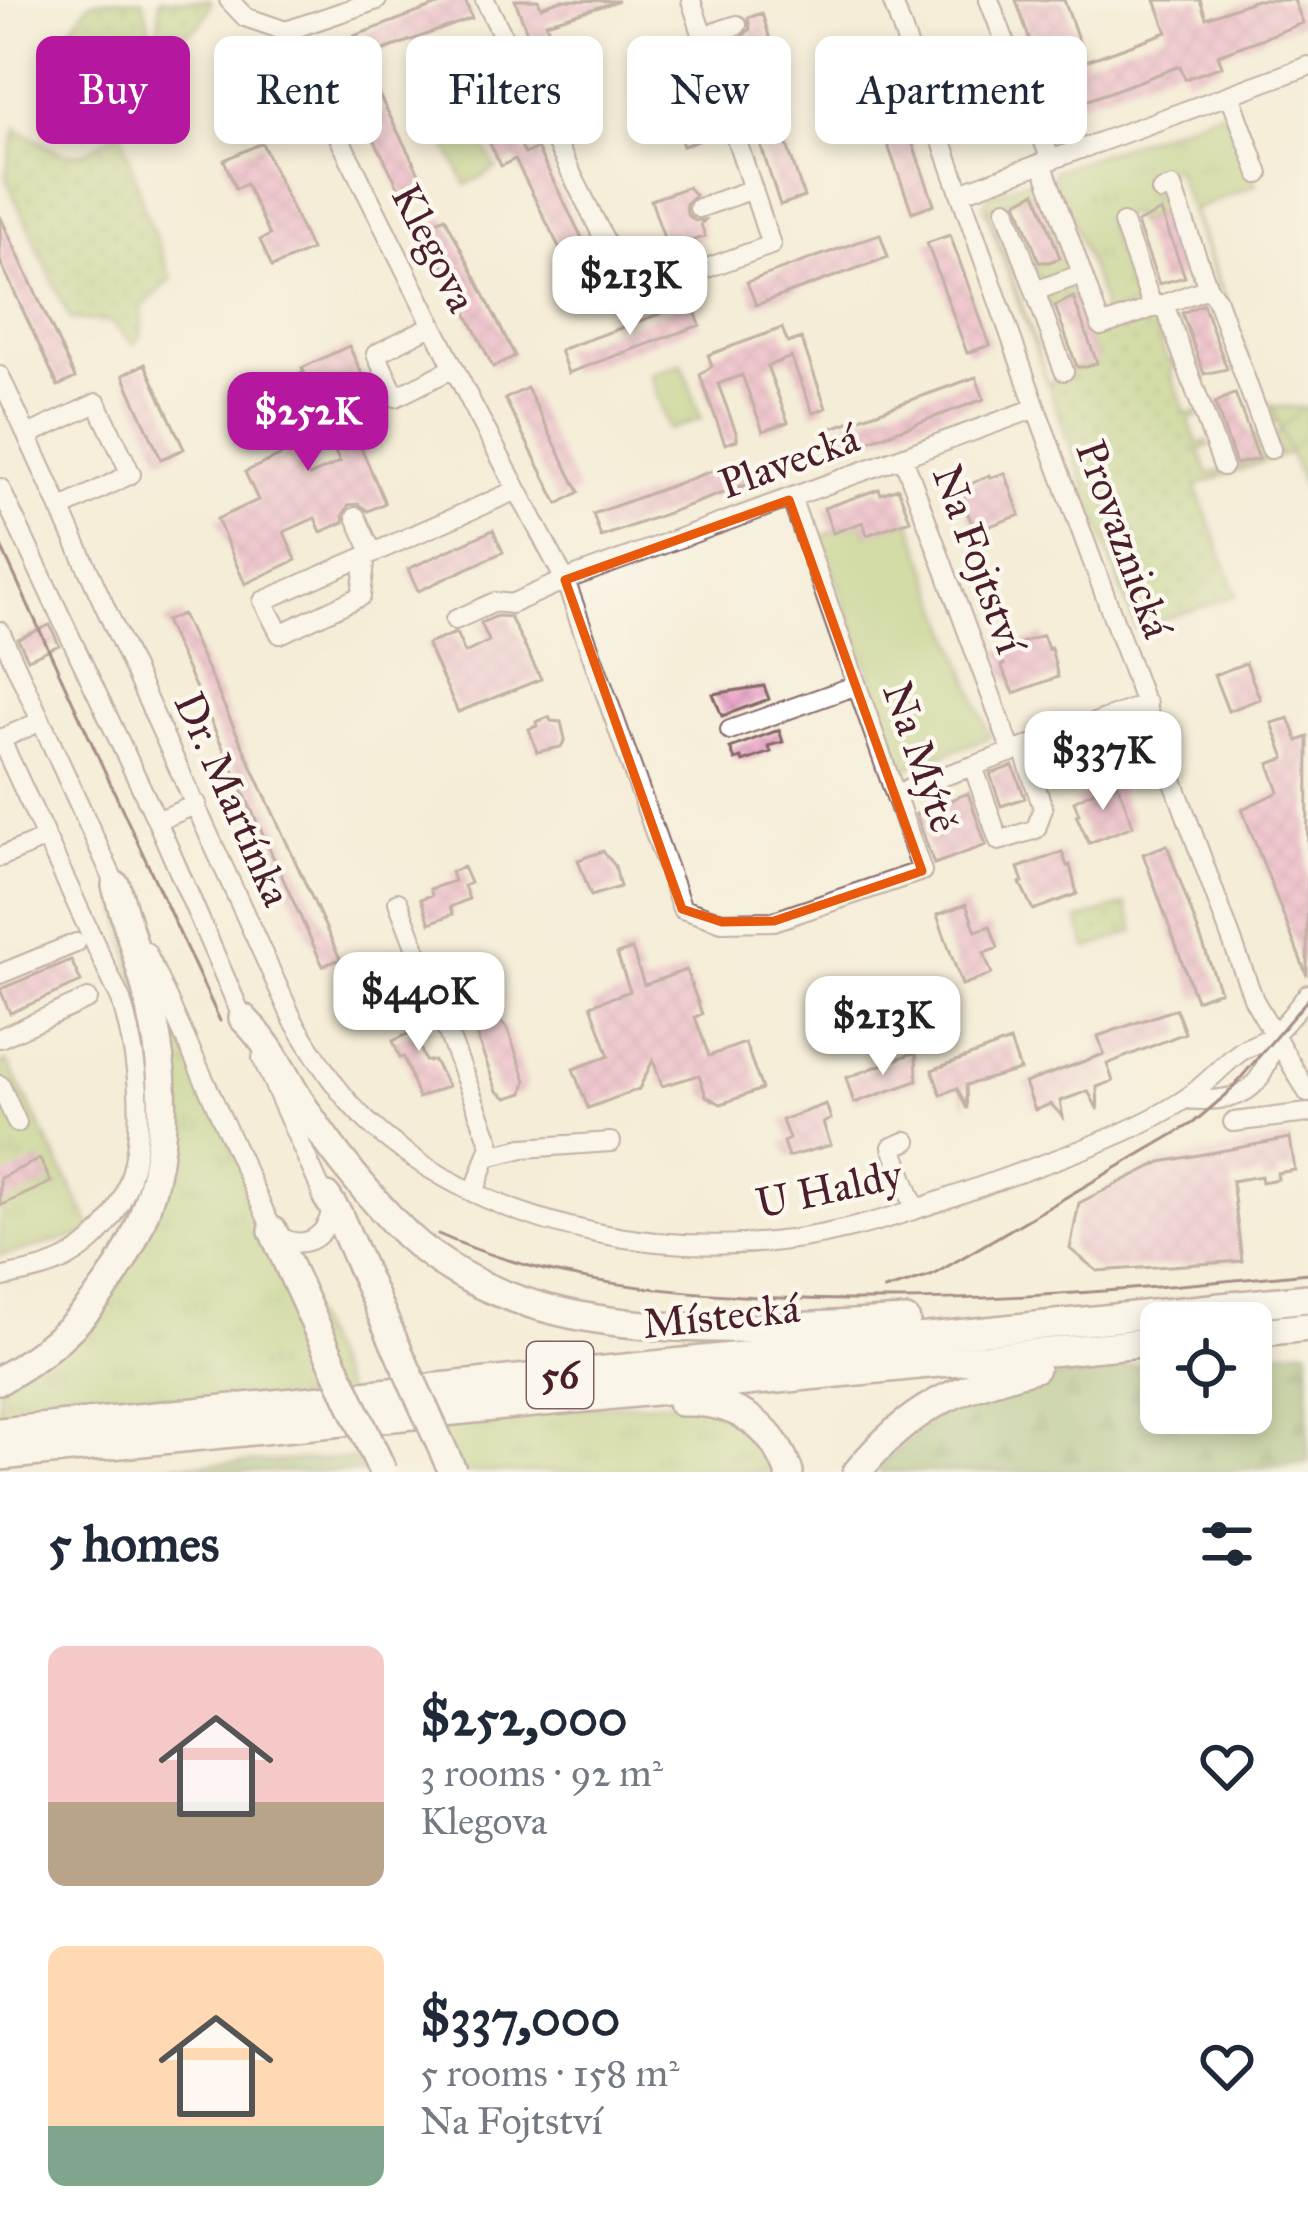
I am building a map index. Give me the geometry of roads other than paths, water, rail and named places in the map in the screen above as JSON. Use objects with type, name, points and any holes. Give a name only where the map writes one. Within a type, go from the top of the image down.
[{"type":"highway","points":[[0,1380],[49,1350],[87,1314],[127,1256],[149,1196],[161,1133],[159,1053],[116,886]]},
{"type":"highway","name":"56","points":[[243,1018],[268,1042],[300,1101],[397,1226],[472,1278],[537,1304],[610,1321],[680,1328],[1120,1315]]},
{"type":"highway","points":[[327,1197],[453,1472]]},
{"type":"highway","points":[[273,1231],[382,1472]]},
{"type":"highway","name":"Místecká","points":[[0,1432],[1308,1298]]},
{"type":"highway","points":[[1272,1331],[1308,1327]]},
{"type":"highway","name":"Místecká","points":[[0,1456],[1140,1344]]},
{"type":"highway","name":"56","points":[[857,1472],[898,1427],[938,1399],[984,1381],[1129,1345]]},
{"type":"highway","name":"56","points":[[491,1408],[710,1402],[736,1409],[760,1424],[789,1472]]},
{"type":"street","points":[[230,0],[255,22],[286,31],[377,0]]},
{"type":"street","points":[[485,0],[632,296],[771,245],[738,144]]},
{"type":"street","points":[[691,0],[702,36]]},
{"type":"street","name":"Provaznická","points":[[892,0],[1254,1000],[1308,1094]]},
{"type":"street","points":[[989,0],[1101,326],[1208,288]]},
{"type":"street","points":[[714,36],[737,25]]},
{"type":"street","name":"Klegova","points":[[286,31],[565,580],[682,909]]},
{"type":"street","points":[[963,192],[1307,70]]},
{"type":"street","points":[[1230,94],[1258,174]]},
{"type":"street","points":[[1161,191],[1172,187],[1271,449]]},
{"type":"street","points":[[699,208],[753,189]]},
{"type":"street","points":[[1006,209],[1064,371]]},
{"type":"street","points":[[1123,223],[1223,466]]},
{"type":"street","points":[[1035,291],[1082,274]]},
{"type":"street","points":[[433,325],[376,354],[395,397],[454,368]]},
{"type":"street","name":"Dr. Martínka","points":[[0,376],[293,1020],[333,1085],[368,1122],[416,1161],[474,1192]]},
{"type":"street","points":[[28,435],[98,403],[131,474],[62,508]]},
{"type":"street","name":"Plavecká","points":[[455,620],[495,602],[511,604],[1036,408]]},
{"type":"street","name":"Na Fojtství","points":[[903,457],[1043,808],[1036,829],[999,841],[973,766]]},
{"type":"street","name":"Dr. Martínka","points":[[0,488],[327,1197]]},
{"type":"street","points":[[356,517],[369,554],[361,596],[280,634],[263,601],[369,554],[517,490]]},
{"type":"street","name":"Na Mýtě","points":[[682,909],[722,922],[774,921],[922,871],[792,500]]},
{"type":"street","points":[[0,631],[273,1231],[290,1242],[314,1239],[329,1220],[327,1197]]},
{"type":"street","points":[[730,730],[857,685]]},
{"type":"street","points":[[909,788],[1147,704]]},
{"type":"street","points":[[0,1278],[68,1258],[95,1237],[118,1204],[140,1129],[130,1028],[113,980],[0,739],[41,722]]},
{"type":"street","points":[[157,821],[197,803]]},
{"type":"street","points":[[0,857],[46,838]]},
{"type":"street","points":[[398,902],[491,1145],[474,1192]]},
{"type":"street","points":[[0,974],[76,943]]},
{"type":"street","points":[[1273,1035],[1308,994]]},
{"type":"street","points":[[0,1037],[88,999]]},
{"type":"street","name":"U Haldy","points":[[1185,1099],[1219,1101],[1245,1093],[1269,1063],[1273,1035]]},
{"type":"street","name":"U Haldy","points":[[474,1192],[556,1222],[644,1243],[700,1246],[844,1230],[1073,1154],[1185,1099],[1242,1050],[1273,1035]]},
{"type":"street","points":[[0,1084],[17,1123]]},
{"type":"street","points":[[1233,1122],[1308,1113]]},
{"type":"street","points":[[487,1157],[523,1148],[611,1142]]},
{"type":"street","points":[[891,1147],[915,1209]]},
{"type":"tram line","points":[[0,544],[220,1021]]},
{"type":"tram line","points":[[884,1290],[931,1276],[1193,1123],[1227,1094],[1308,999]]},
{"type":"tram line","points":[[438,1234],[512,1261],[586,1279],[701,1293],[812,1299],[1025,1296],[1308,1273]]}]
